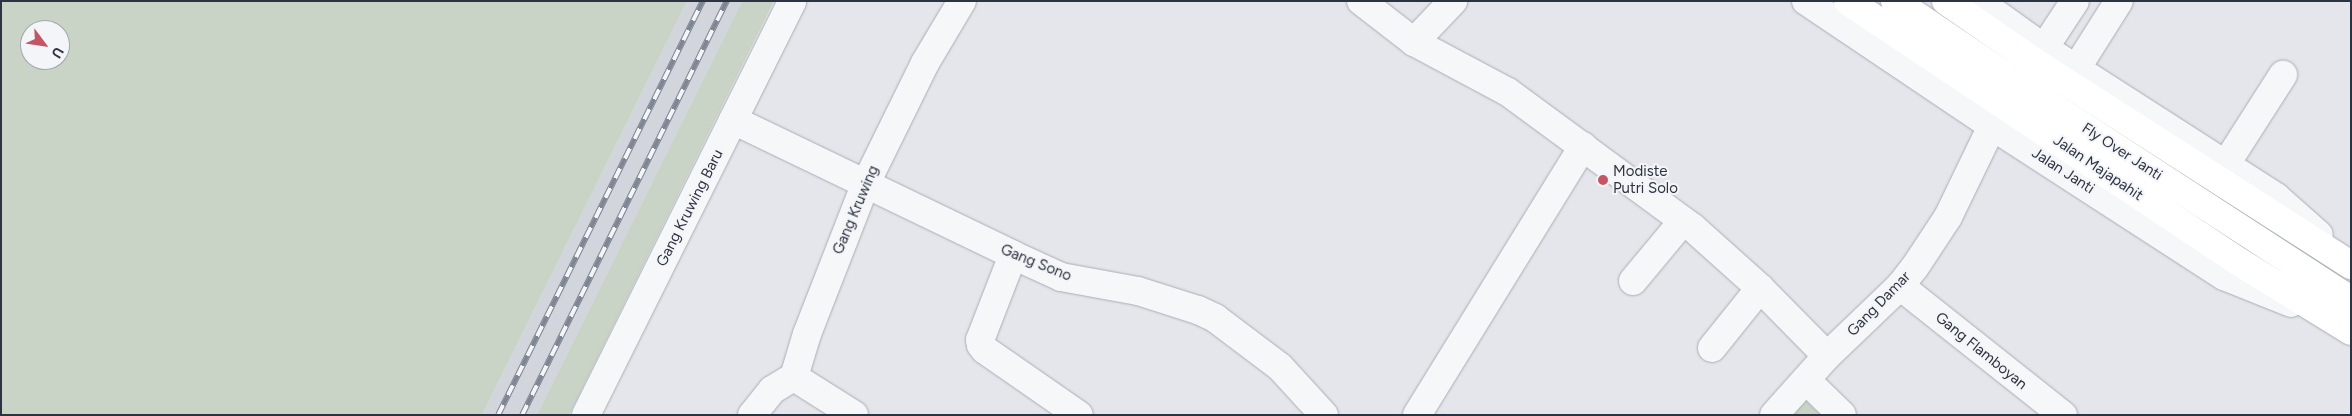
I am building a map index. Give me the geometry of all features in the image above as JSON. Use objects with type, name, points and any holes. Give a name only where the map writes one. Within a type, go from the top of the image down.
[{"type":"highway","name":"Jalan Majapahit","points":[[1848,1],[2233,258],[2341,325]]},
{"type":"highway","name":"Fly Over Janti","points":[[1895,1],[2018,84],[2351,300]]},
{"type":"highway","points":[[1946,1],[2033,61],[2266,212],[2351,264]]},
{"type":"street","name":"Gang Kruwing Baru","points":[[586,415],[792,1]]},
{"type":"street","name":"Gang Kruwing","points":[[794,377],[810,325],[866,183],[925,63],[962,1]]},
{"type":"street","points":[[1361,1],[1414,42],[1508,92],[1683,221],[1760,288],[1828,356]]},
{"type":"street","points":[[1414,42],[1453,1]]},
{"type":"street","name":"Jalan Janti","points":[[1806,1],[1992,126],[2224,276],[2341,325]]},
{"type":"street","points":[[1978,1],[2044,48],[2276,197],[2351,264]]},
{"type":"street","points":[[2044,48],[2075,1]]},
{"type":"street","points":[[2076,68],[2119,1]]},
{"type":"street","points":[[2226,164],[2283,75]]},
{"type":"street","name":"Gang Sono","points":[[734,120],[1013,256],[1061,277],[1138,291],[1198,310],[1214,318],[1280,367],[1324,415]]},
{"type":"street","name":"Gang Damar","points":[[1774,415],[1828,356],[1900,286],[1948,217],[1992,126]]},
{"type":"street","points":[[1416,415],[1583,146]]},
{"type":"street","points":[[1633,280],[1683,221]]},
{"type":"street","points":[[1013,256],[980,340],[981,345],[1079,415]]},
{"type":"street","name":"Gang Flamboyan","points":[[1900,286],[2063,415]]},
{"type":"street","points":[[1712,348],[1760,288]]},
{"type":"street","points":[[752,415],[772,390],[794,377],[854,415]]},
{"type":"street","points":[[1806,380],[1842,415]]},
{"type":"shaded area","points":[[687,1],[742,1],[537,415],[482,415]]},
{"type":"green space","points":[[1,1],[687,1],[482,415],[1,415]]},
{"type":"green space","points":[[742,1],[774,1],[569,415],[537,415]]},
{"type":"green space","points":[[1805,400],[1821,415],[1792,415]]},
{"type":"railway","points":[[498,415],[703,1]]},
{"type":"railway","points":[[522,415],[727,1]]},
{"type":"place","name":"Modiste Putri Solo","points":[[1603,180]]}]
